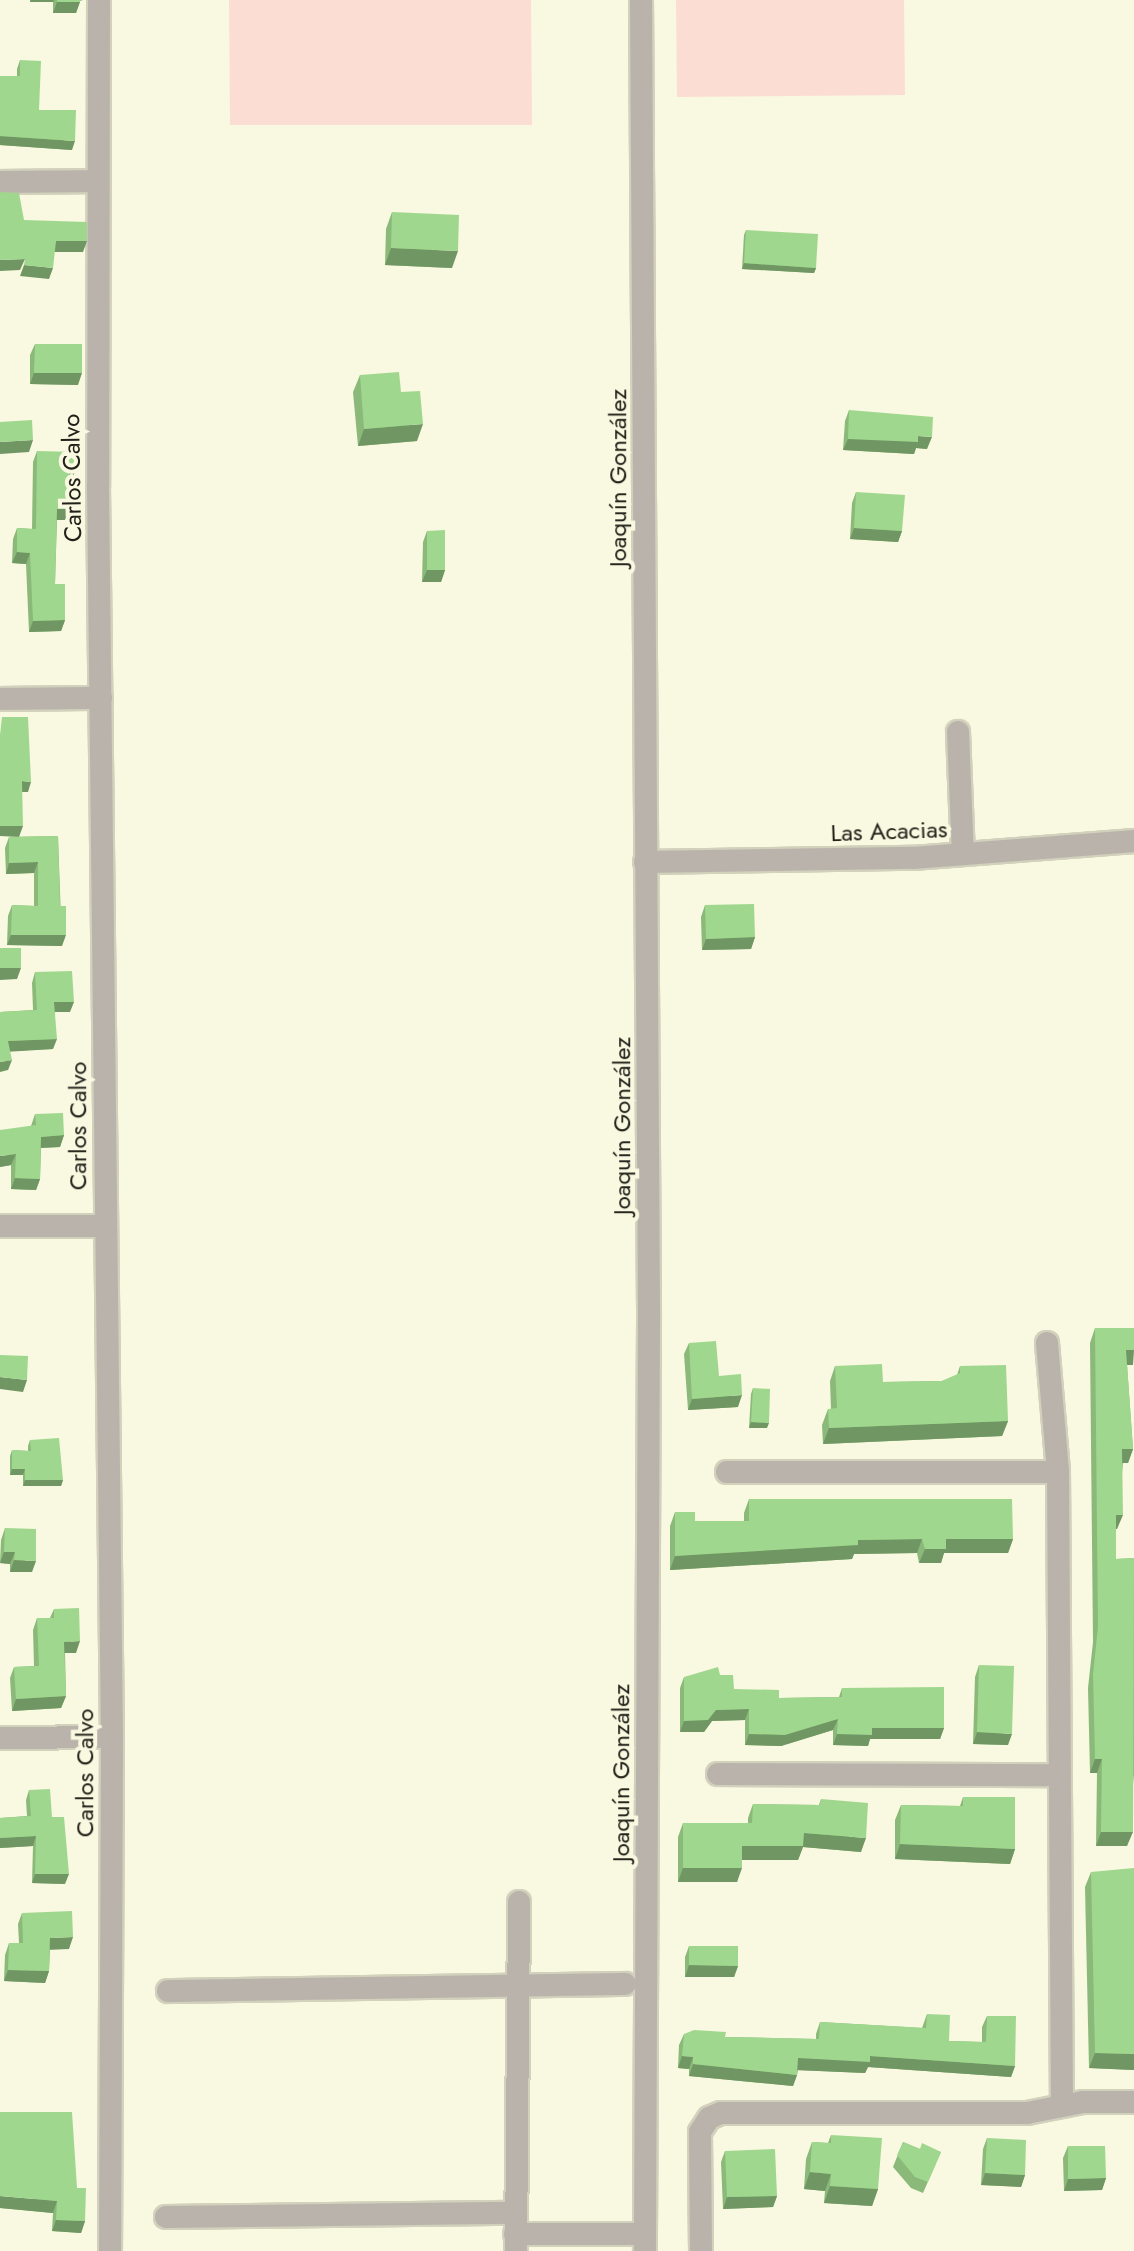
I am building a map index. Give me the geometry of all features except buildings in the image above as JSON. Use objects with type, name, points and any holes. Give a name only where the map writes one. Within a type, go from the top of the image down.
[{"type":"street","name":"Carlos Calvo","points":[[99,0],[96,181],[112,1737],[110,2251]]},
{"type":"street","name":"Joaquín González","points":[[640,2243],[645,862],[641,0]]},
{"type":"street","points":[[0,182],[96,181]]},
{"type":"street","points":[[0,699],[101,698]]},
{"type":"street","points":[[958,732],[963,854]]},
{"type":"street","name":"Las Acacias","points":[[645,862],[963,854],[1134,841]]},
{"type":"street","points":[[0,1226],[105,1226]]},
{"type":"street","points":[[1047,1343],[1058,1472],[1056,1775],[1062,2105]]},
{"type":"street","points":[[727,1472],[1058,1472]]},
{"type":"street","points":[[0,1738],[112,1737]]},
{"type":"street","points":[[718,1774],[1056,1775]]},
{"type":"street","points":[[515,2232],[519,1902]]},
{"type":"street","points":[[168,1991],[625,1984]]},
{"type":"street","points":[[701,2251],[700,2132],[709,2118],[721,2113],[1027,2113],[1062,2105],[1134,2102]]},
{"type":"street","points":[[166,2217],[515,2232],[640,2243]]},
{"type":"shaded area","points":[[229,0],[531,0],[532,125],[230,125]]},
{"type":"shaded area","points":[[676,0],[904,0],[905,95],[677,97]]}]
